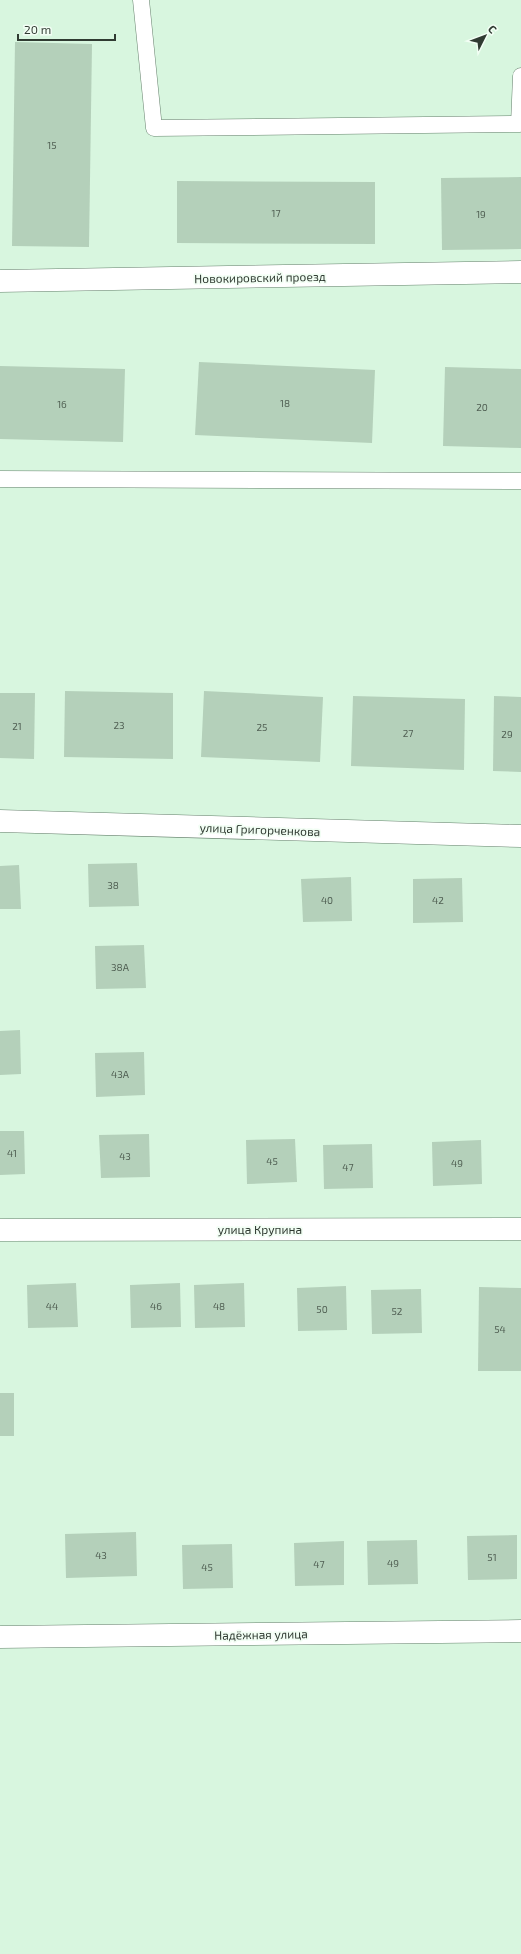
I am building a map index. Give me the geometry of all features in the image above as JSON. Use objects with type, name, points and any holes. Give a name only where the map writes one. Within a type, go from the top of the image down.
[{"type":"street","name":"Новокировский проезд","points":[[0,281],[521,272]]},
{"type":"street","name":"улица Григорченкова","points":[[0,821],[521,836]]},
{"type":"street","name":"улица Крупина","points":[[0,1230],[521,1229]]},
{"type":"street","name":"Надёжная улица","points":[[0,1637],[521,1631]]},
{"type":"lane","points":[[141,0],[154,128],[519,124],[521,76]]},
{"type":"lane","points":[[0,479],[521,481]]},
{"type":"building","points":[[15,42],[92,44],[89,247],[12,246]]},
{"type":"building","points":[[521,177],[521,249],[442,250],[441,178]]},
{"type":"building","points":[[177,181],[375,182],[375,244],[177,243]]},
{"type":"building","points":[[199,362],[375,370],[372,443],[195,435]]},
{"type":"building","points":[[0,366],[125,369],[123,442],[0,439]]},
{"type":"building","points":[[445,367],[521,369],[521,448],[443,446]]},
{"type":"building","points":[[65,691],[173,693],[173,759],[64,757]]},
{"type":"building","points":[[204,691],[323,697],[320,762],[201,757]]},
{"type":"building","points":[[0,693],[35,693],[34,759],[0,758]]},
{"type":"building","points":[[353,696],[465,699],[464,770],[351,766]]},
{"type":"building","points":[[494,696],[521,697],[521,772],[493,771]]},
{"type":"building","points":[[137,863],[139,906],[89,907],[88,864]]},
{"type":"building","points":[[19,865],[21,909],[0,909],[0,866]]},
{"type":"building","points":[[351,877],[352,921],[303,922],[301,879]]},
{"type":"building","points":[[462,878],[463,922],[413,923],[413,879]]},
{"type":"building","points":[[144,945],[146,988],[96,989],[95,946]]},
{"type":"building","points":[[20,1030],[21,1074],[0,1075],[0,1031]]},
{"type":"building","points":[[144,1052],[145,1095],[96,1097],[95,1053]]},
{"type":"building","points":[[0,1131],[24,1131],[25,1174],[0,1175]]},
{"type":"building","points":[[149,1134],[150,1177],[101,1178],[99,1135]]},
{"type":"building","points":[[295,1139],[297,1182],[247,1184],[246,1140]]},
{"type":"building","points":[[481,1140],[482,1184],[433,1186],[432,1142]]},
{"type":"building","points":[[372,1144],[373,1188],[324,1189],[323,1145]]},
{"type":"building","points":[[76,1283],[78,1327],[28,1328],[27,1285]]},
{"type":"building","points":[[180,1283],[181,1327],[131,1328],[130,1285]]},
{"type":"building","points":[[244,1283],[245,1327],[195,1328],[194,1285]]},
{"type":"building","points":[[346,1286],[347,1330],[298,1331],[297,1288]]},
{"type":"building","points":[[479,1287],[521,1288],[521,1371],[478,1371]]},
{"type":"building","points":[[421,1289],[422,1333],[372,1334],[371,1290]]},
{"type":"building","points":[[0,1393],[14,1393],[14,1436],[0,1436]]},
{"type":"building","points":[[136,1532],[137,1576],[66,1578],[65,1534]]},
{"type":"building","points":[[517,1535],[517,1579],[468,1580],[467,1536]]},
{"type":"building","points":[[417,1540],[418,1584],[368,1585],[367,1541]]},
{"type":"building","points":[[344,1541],[344,1585],[295,1586],[294,1543]]},
{"type":"building","points":[[232,1544],[233,1588],[183,1589],[182,1545]]}]
